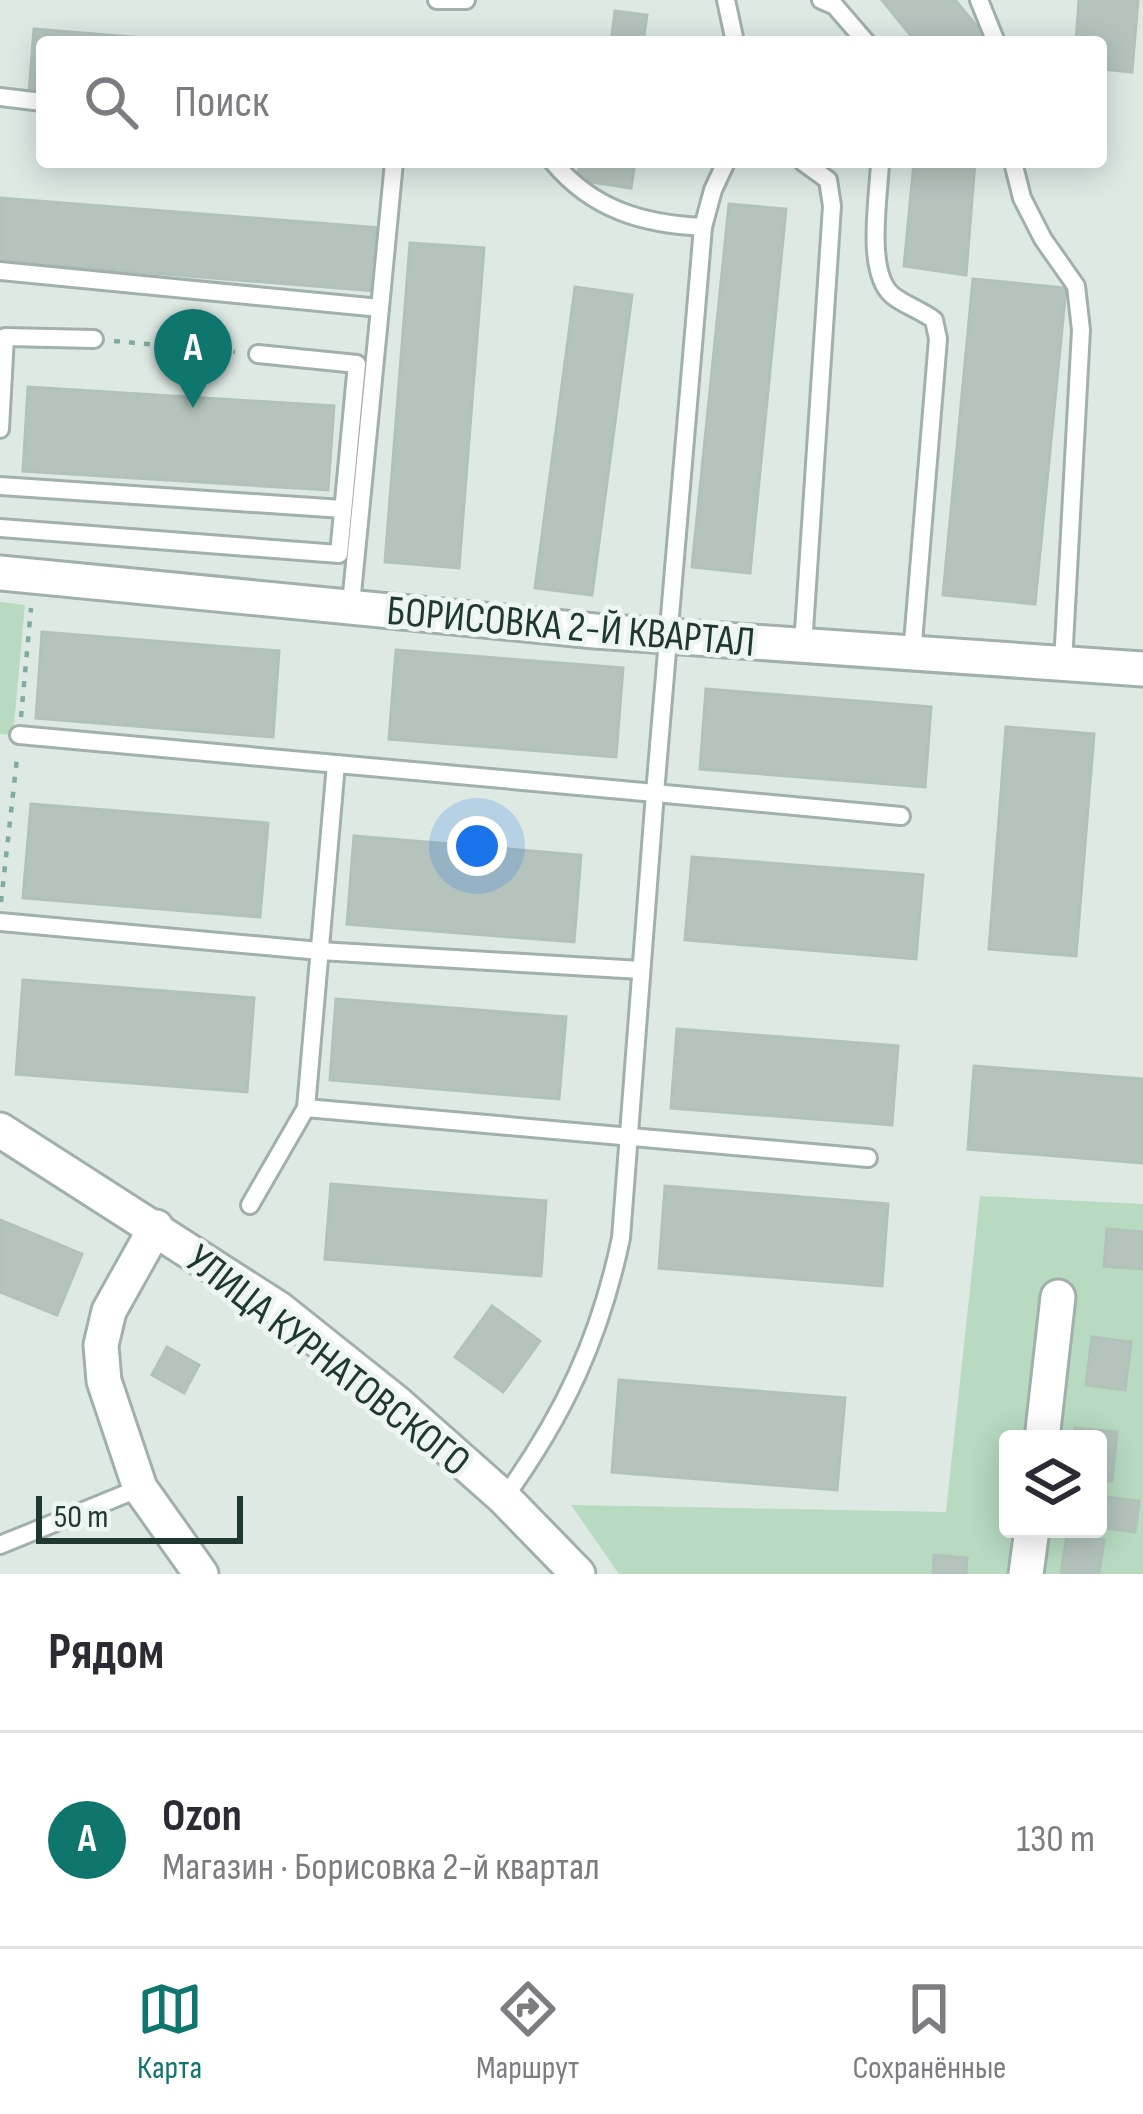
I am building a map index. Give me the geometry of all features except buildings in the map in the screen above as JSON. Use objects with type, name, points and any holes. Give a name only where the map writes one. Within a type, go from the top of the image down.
[{"type":"street","name":"БОРИСОВКА 2-Й КВАРТАЛ","points":[[0,573],[667,637],[1143,670]]},
{"type":"street","name":"УЛИЦА КУРНАТОВСКОГО","points":[[1,1132],[279,1309],[398,1404],[504,1498],[578,1574]]},
{"type":"street","points":[[156,1227],[109,1310],[101,1345],[104,1381],[140,1488],[201,1574]]},
{"type":"street","points":[[1043,1430],[1058,1298]]},
{"type":"street","points":[[1026,1574],[1030,1538]]},
{"type":"lane","points":[[437,0],[466,0]]},
{"type":"lane","points":[[726,0],[734,36]]},
{"type":"lane","points":[[821,0],[835,6],[861,36]]},
{"type":"lane","points":[[979,0],[994,36]]},
{"type":"lane","points":[[0,97],[36,100]]},
{"type":"lane","points":[[350,604],[393,168]]},
{"type":"lane","points":[[559,168],[579,190],[608,209],[659,225],[703,227]]},
{"type":"lane","points":[[504,1498],[540,1447],[607,1306],[621,1238],[703,227],[723,168]]},
{"type":"lane","points":[[803,646],[832,206],[828,180],[811,168]]},
{"type":"lane","points":[[880,168],[876,262],[881,280],[893,296],[934,320],[938,339],[912,655]]},
{"type":"lane","points":[[1014,168],[1022,198],[1043,239],[1076,286],[1081,330],[1063,664]]},
{"type":"lane","points":[[0,271],[380,308]]},
{"type":"lane","points":[[0,429],[5,337],[94,340]]},
{"type":"lane","points":[[0,528],[339,554],[357,364],[258,354]]},
{"type":"lane","points":[[0,486],[343,509]]},
{"type":"lane","points":[[20,735],[901,816]]},
{"type":"lane","points":[[250,1205],[306,1108],[336,764]]},
{"type":"lane","points":[[0,922],[320,951],[641,970]]},
{"type":"lane","points":[[306,1108],[868,1158]]},
{"type":"lane","points":[[0,1545],[140,1488]]},
{"type":"path","points":[[94,340],[258,354]]},
{"type":"green space","points":[[0,602],[25,605],[13,735],[0,734]]},
{"type":"green space","points":[[980,1196],[1143,1204],[1143,1574],[619,1574],[571,1505],[946,1512]]},
{"type":"place","name":"Ozon","points":[[193,408]]}]
